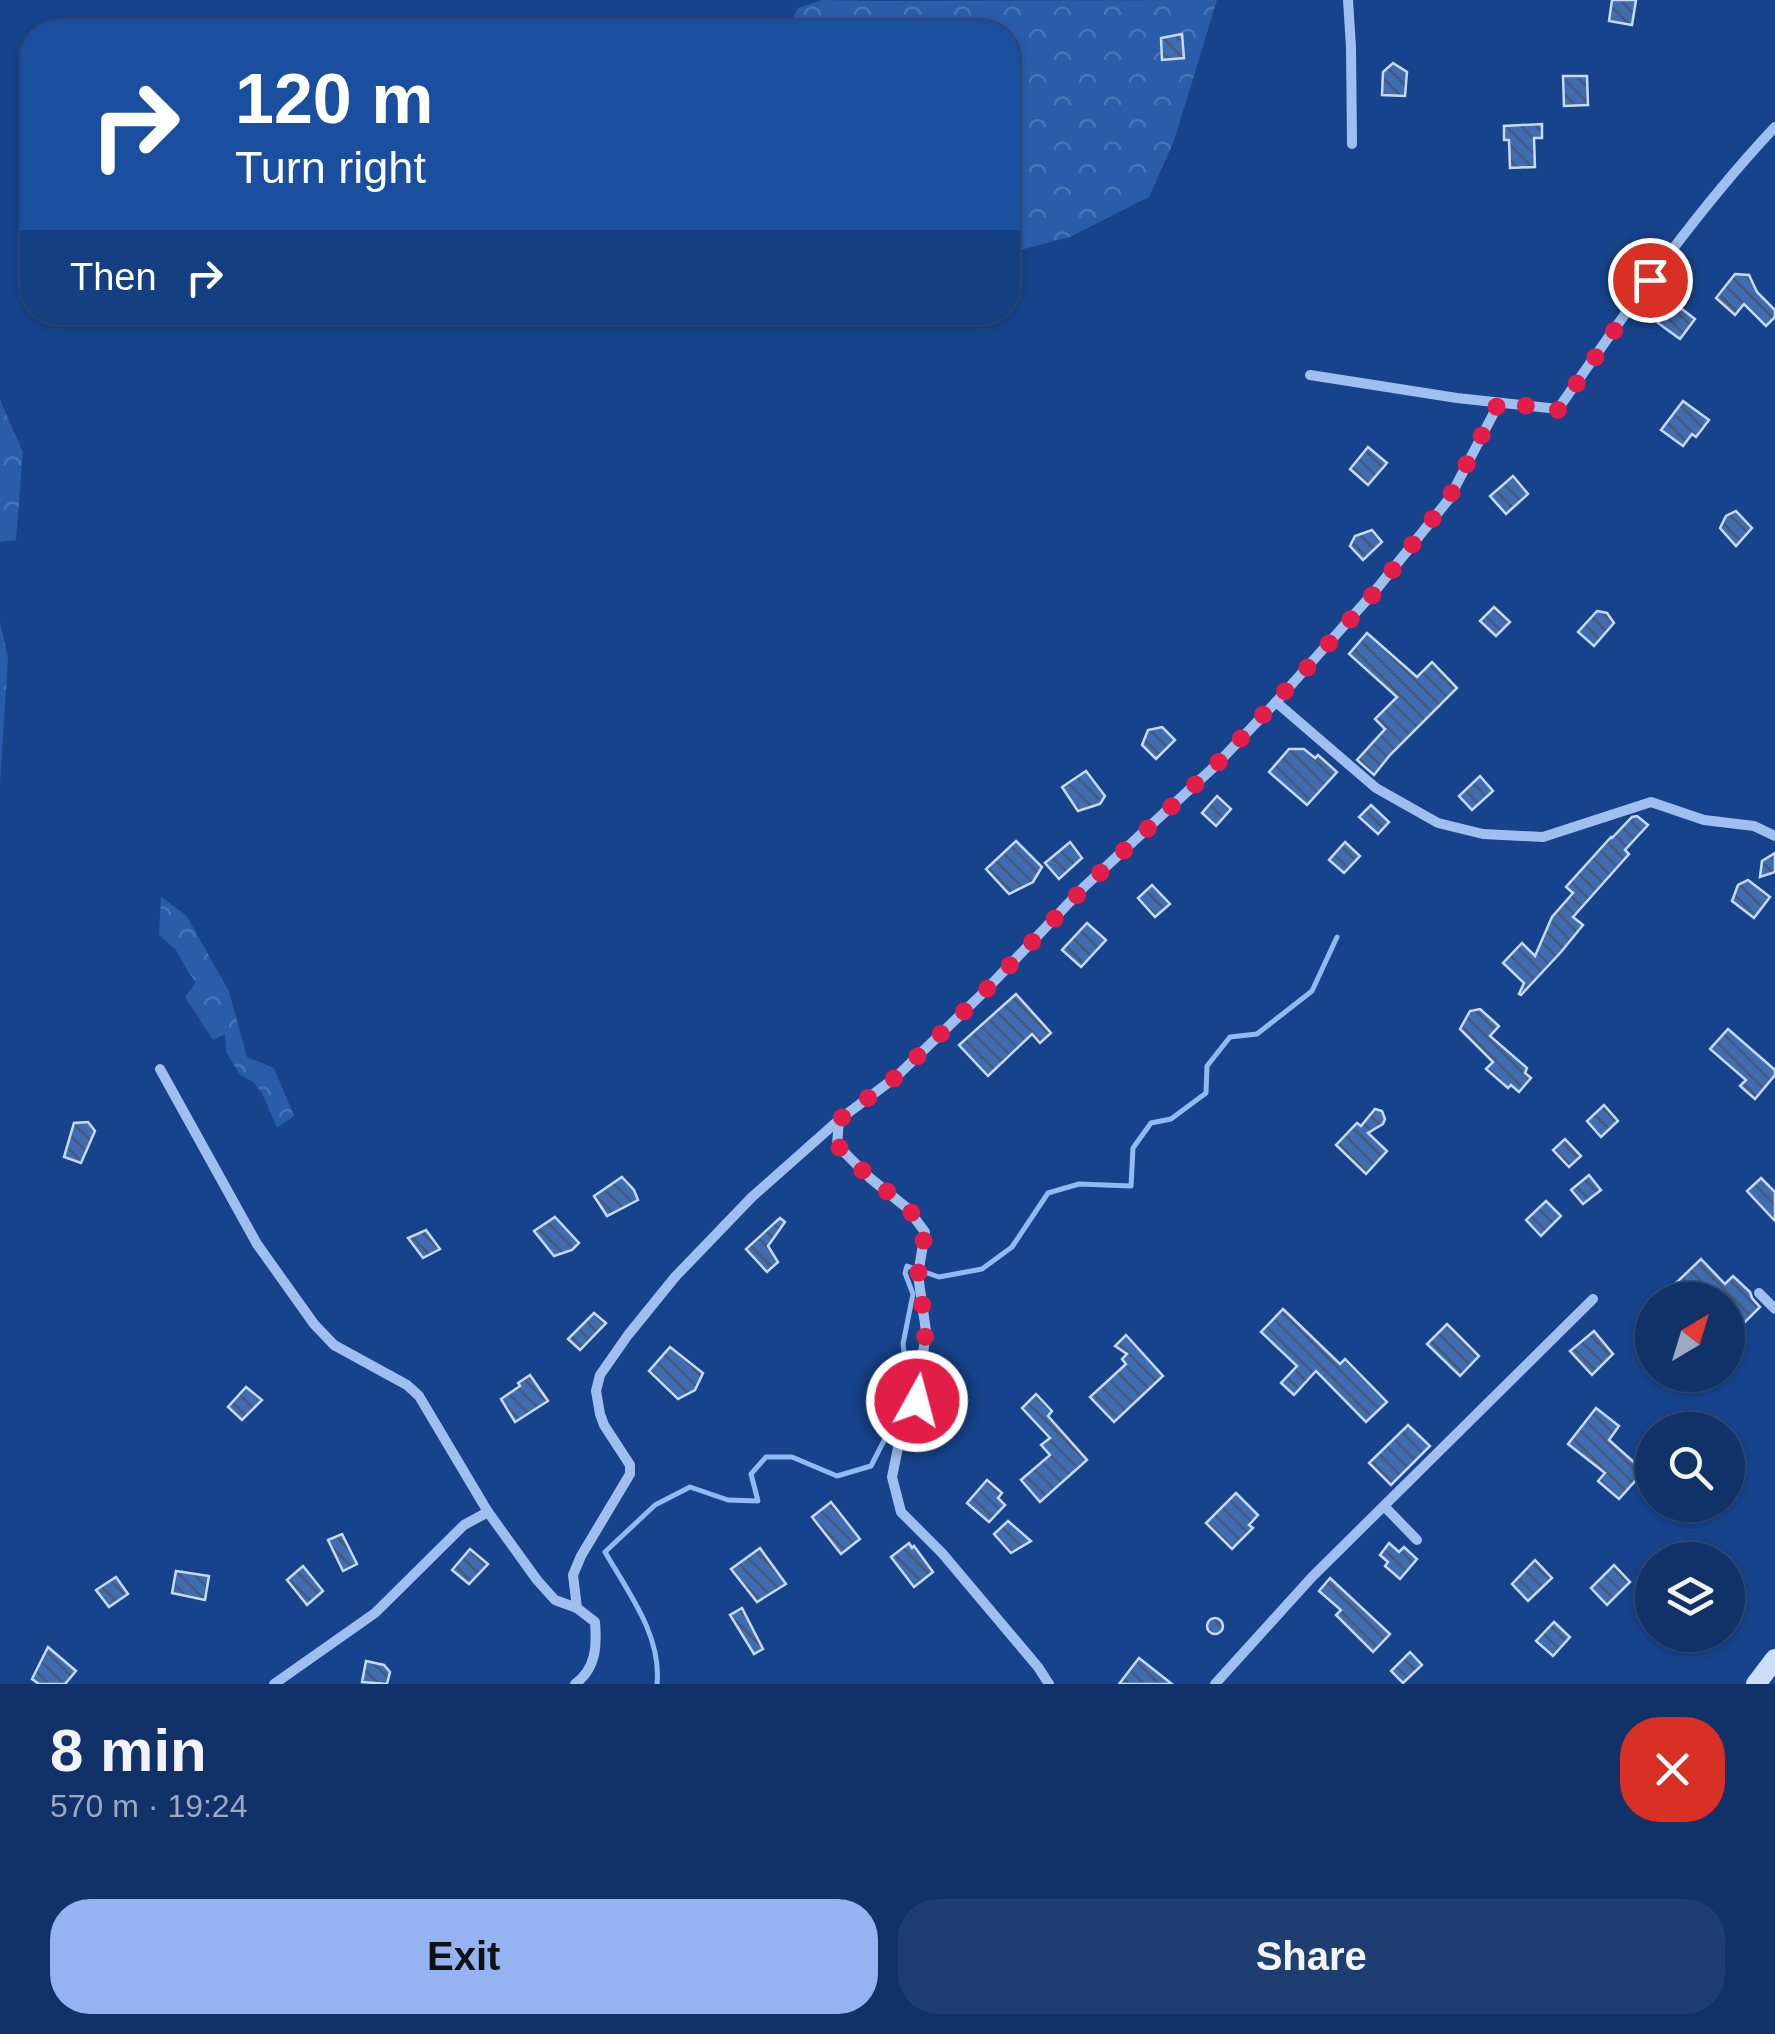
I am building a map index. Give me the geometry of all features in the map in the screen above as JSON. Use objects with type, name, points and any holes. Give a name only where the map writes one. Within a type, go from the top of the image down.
[{"type":"main road","points":[[1756,1684],[1775,1660]]},
{"type":"street","points":[[1348,0],[1352,144]]},
{"type":"street","points":[[1310,375],[1558,410],[1631,304],[1775,127]]},
{"type":"street","points":[[577,1608],[573,1575],[630,1474],[630,1465],[604,1425],[596,1392],[600,1375],[628,1335],[674,1277],[752,1198],[840,1119],[896,1077],[1276,702],[1376,591],[1449,498],[1499,402]]},
{"type":"street","points":[[1276,702],[1376,788],[1438,824],[1483,834],[1543,837],[1651,802],[1704,820],[1754,826],[1775,836]]},
{"type":"street","points":[[160,1070],[257,1244],[314,1324],[334,1345],[420,1396],[488,1512],[536,1580],[555,1600],[577,1608],[595,1622],[597,1645],[592,1662],[575,1684]]},
{"type":"street","points":[[840,1119],[837,1145],[908,1208],[925,1232],[918,1275],[926,1330],[917,1401],[899,1443],[892,1477],[901,1512],[942,1552],[1048,1684]]},
{"type":"street","points":[[1760,1293],[1775,1309]]},
{"type":"street","points":[[1215,1684],[1312,1577],[1594,1299]]},
{"type":"street","points":[[1385,1506],[1417,1540]]},
{"type":"street","points":[[274,1684],[375,1613],[464,1525],[488,1512]]},
{"type":"green space","points":[[823,0],[1217,0],[1174,141],[1149,197],[1070,237],[1020,250],[1020,20],[792,20],[798,8]]},
{"type":"green space","points":[[0,400],[23,452],[16,540],[0,542]]},
{"type":"green space","points":[[0,622],[8,658],[0,784]]},
{"type":"green space","points":[[161,897],[186,915],[229,991],[247,1057],[274,1068],[294,1116],[277,1128],[262,1093],[240,1075],[226,1052],[225,1034],[213,1040],[185,997],[196,982],[176,950],[159,935]]},
{"type":"building","points":[[1612,0],[1636,0],[1632,25],[1609,21]]},
{"type":"building","points":[[1182,34],[1184,58],[1162,60],[1161,38]]},
{"type":"building","points":[[1393,63],[1407,72],[1405,96],[1382,95],[1383,72]]},
{"type":"building","points":[[1563,76],[1587,76],[1588,105],[1564,106]]},
{"type":"building","points":[[1542,124],[1542,138],[1534,138],[1535,167],[1510,168],[1504,126]]},
{"type":"building","points":[[1735,274],[1749,275],[1757,292],[1775,310],[1775,317],[1766,326],[1744,304],[1735,315],[1716,298]]},
{"type":"building","points":[[1674,303],[1695,319],[1680,339],[1658,323]]},
{"type":"building","points":[[1683,401],[1709,420],[1683,446],[1661,430]]},
{"type":"building","points":[[1368,447],[1387,463],[1368,485],[1350,469]]},
{"type":"building","points":[[1513,476],[1528,494],[1506,514],[1490,496]]},
{"type":"building","points":[[1736,511],[1752,528],[1736,546],[1720,528],[1726,516]]},
{"type":"building","points":[[1372,530],[1382,542],[1363,560],[1350,546],[1355,536]]},
{"type":"building","points":[[1494,607],[1510,622],[1496,636],[1480,621]]},
{"type":"building","points":[[1597,611],[1607,613],[1614,623],[1594,646],[1578,632]]},
{"type":"building","points":[[1367,633],[1417,677],[1432,662],[1457,688],[1374,775],[1357,760],[1385,729],[1375,719],[1397,697],[1349,654]]},
{"type":"building","points":[[1162,727],[1175,740],[1156,759],[1142,745],[1148,730]]},
{"type":"building","points":[[1289,749],[1304,749],[1315,758],[1318,755],[1337,772],[1307,805],[1269,772]]},
{"type":"building","points":[[1086,771],[1105,796],[1100,804],[1078,811],[1062,787]]},
{"type":"building","points":[[1480,776],[1493,791],[1472,810],[1459,796]]},
{"type":"building","points":[[1217,796],[1231,809],[1216,826],[1202,813]]},
{"type":"building","points":[[1371,805],[1389,822],[1378,834],[1359,817]]},
{"type":"building","points":[[1637,816],[1648,825],[1625,850],[1629,854],[1573,917],[1583,925],[1519,994],[1524,983],[1503,963],[1522,943],[1535,956],[1552,917],[1573,893],[1566,887],[1611,837]]},
{"type":"building","points":[[1016,841],[1042,867],[1033,882],[1009,894],[986,869]]},
{"type":"building","points":[[1070,842],[1082,858],[1059,879],[1045,863]]},
{"type":"building","points":[[1345,842],[1360,856],[1344,873],[1329,860]]},
{"type":"building","points":[[1775,853],[1775,872],[1760,877],[1762,861]]},
{"type":"building","points":[[1748,880],[1770,897],[1754,918],[1732,901],[1738,885]]},
{"type":"building","points":[[1152,885],[1170,904],[1155,917],[1138,898]]},
{"type":"building","points":[[1087,923],[1106,940],[1081,967],[1062,950]]},
{"type":"building","points":[[1016,994],[1051,1033],[1040,1043],[1032,1034],[988,1076],[959,1045]]},
{"type":"building","points":[[1480,1009],[1499,1026],[1490,1036],[1527,1068],[1525,1073],[1531,1078],[1519,1092],[1511,1085],[1508,1088],[1486,1069],[1493,1062],[1460,1029],[1470,1011]]},
{"type":"building","points":[[1728,1029],[1775,1070],[1755,1099],[1740,1086],[1746,1080],[1710,1049]]},
{"type":"building","points":[[1604,1105],[1618,1121],[1601,1137],[1587,1121]]},
{"type":"building","points":[[1375,1109],[1382,1111],[1385,1119],[1368,1133],[1387,1151],[1366,1174],[1336,1145]]},
{"type":"building","points":[[88,1122],[95,1131],[81,1163],[64,1157],[74,1123]]},
{"type":"building","points":[[1565,1139],[1581,1156],[1569,1167],[1553,1150]]},
{"type":"building","points":[[1589,1175],[1601,1190],[1583,1204],[1571,1190]]},
{"type":"building","points":[[622,1177],[638,1200],[607,1216],[594,1196]]},
{"type":"building","points":[[1761,1178],[1775,1192],[1775,1221],[1747,1191]]},
{"type":"building","points":[[1546,1201],[1561,1216],[1541,1236],[1526,1220]]},
{"type":"building","points":[[555,1217],[579,1243],[554,1256],[534,1231]]},
{"type":"building","points":[[780,1218],[785,1222],[768,1246],[778,1262],[767,1272],[746,1249]]},
{"type":"building","points":[[426,1230],[440,1249],[423,1258],[408,1238]]},
{"type":"building","points":[[1701,1259],[1723,1282],[1677,1282]]},
{"type":"building","points":[[1745,1287],[1750,1292],[1760,1307],[1745,1322]]},
{"type":"building","points":[[1283,1309],[1340,1364],[1345,1359],[1387,1402],[1366,1422],[1316,1371],[1294,1395],[1281,1383],[1297,1366],[1261,1332]]},
{"type":"building","points":[[594,1313],[606,1323],[580,1350],[568,1339]]},
{"type":"building","points":[[1447,1324],[1479,1356],[1460,1376],[1427,1344]]},
{"type":"building","points":[[1594,1331],[1613,1354],[1592,1375],[1570,1351]]},
{"type":"building","points":[[1126,1335],[1163,1376],[1114,1422],[1090,1397],[1126,1364],[1122,1359],[1127,1354],[1115,1346]]},
{"type":"building","points":[[670,1347],[703,1373],[695,1390],[678,1399],[649,1371]]},
{"type":"building","points":[[530,1375],[548,1401],[515,1422],[501,1399]]},
{"type":"building","points":[[246,1387],[262,1400],[242,1420],[228,1407]]},
{"type":"building","points":[[1036,1394],[1052,1411],[1048,1416],[1087,1460],[1040,1502],[1021,1480],[1050,1455],[1041,1445],[1050,1438],[1022,1408]]},
{"type":"building","points":[[1596,1408],[1619,1426],[1609,1440],[1635,1463],[1635,1481],[1619,1499],[1598,1481],[1605,1473],[1568,1444]]},
{"type":"building","points":[[1408,1425],[1430,1446],[1391,1485],[1369,1463]]},
{"type":"building","points":[[987,1480],[1002,1493],[998,1498],[1005,1505],[989,1522],[967,1503]]},
{"type":"building","points":[[1236,1493],[1258,1515],[1249,1525],[1253,1528],[1232,1549],[1206,1523]]},
{"type":"building","points":[[831,1502],[860,1539],[841,1554],[812,1517]]},
{"type":"building","points":[[1008,1521],[1031,1541],[1011,1553],[994,1534]]},
{"type":"building","points":[[342,1534],[357,1564],[343,1571],[328,1540]]},
{"type":"building","points":[[909,1543],[933,1572],[914,1587],[891,1557]]},
{"type":"building","points":[[1389,1543],[1399,1552],[1404,1547],[1417,1559],[1400,1579],[1385,1566],[1388,1562],[1380,1555]]},
{"type":"building","points":[[760,1548],[786,1584],[757,1602],[731,1569]]},
{"type":"building","points":[[470,1549],[488,1564],[469,1584],[452,1570]]},
{"type":"building","points":[[1535,1560],[1552,1578],[1528,1601],[1512,1584]]},
{"type":"building","points":[[1614,1565],[1630,1582],[1607,1605],[1591,1588]]},
{"type":"building","points":[[303,1566],[323,1591],[307,1605],[287,1580]]},
{"type":"building","points":[[176,1571],[209,1576],[205,1600],[172,1593]]},
{"type":"building","points":[[116,1577],[128,1594],[109,1607],[96,1590]]},
{"type":"building","points":[[1330,1578],[1390,1634],[1373,1652],[1336,1615],[1341,1610],[1319,1591]]},
{"type":"building","points":[[742,1608],[763,1649],[754,1654],[730,1615]]},
{"type":"building","points":[[1215,1618],[1223,1626],[1215,1634],[1207,1626]]},
{"type":"building","points":[[1554,1622],[1570,1637],[1553,1656],[1536,1641]]},
{"type":"building","points":[[48,1647],[76,1671],[65,1684],[39,1684],[32,1679]]},
{"type":"building","points":[[1410,1652],[1422,1665],[1403,1683],[1391,1671]]},
{"type":"building","points":[[1139,1658],[1172,1684],[1119,1684]]},
{"type":"building","points":[[366,1661],[384,1665],[390,1672],[387,1684],[362,1682]]},
{"type":"waterway","points":[[657,1684],[649,1632],[605,1552],[655,1505],[690,1487],[728,1500],[758,1501],[751,1474],[766,1457],[792,1457],[837,1476],[871,1466],[892,1425],[908,1380],[903,1344],[913,1294],[905,1273],[907,1266],[939,1277],[982,1269],[1012,1247],[1048,1193],[1079,1184],[1131,1186],[1133,1148],[1151,1123],[1171,1119],[1206,1093],[1207,1066],[1230,1037],[1257,1034],[1312,991],[1337,937]]},
{"type":"route","points":[[917,1401],[926,1330],[918,1275],[925,1232],[908,1208],[837,1145],[840,1119],[896,1077],[1086,886],[1215,766],[1376,591],[1449,498],[1499,402],[1558,410],[1650,280]]}]
